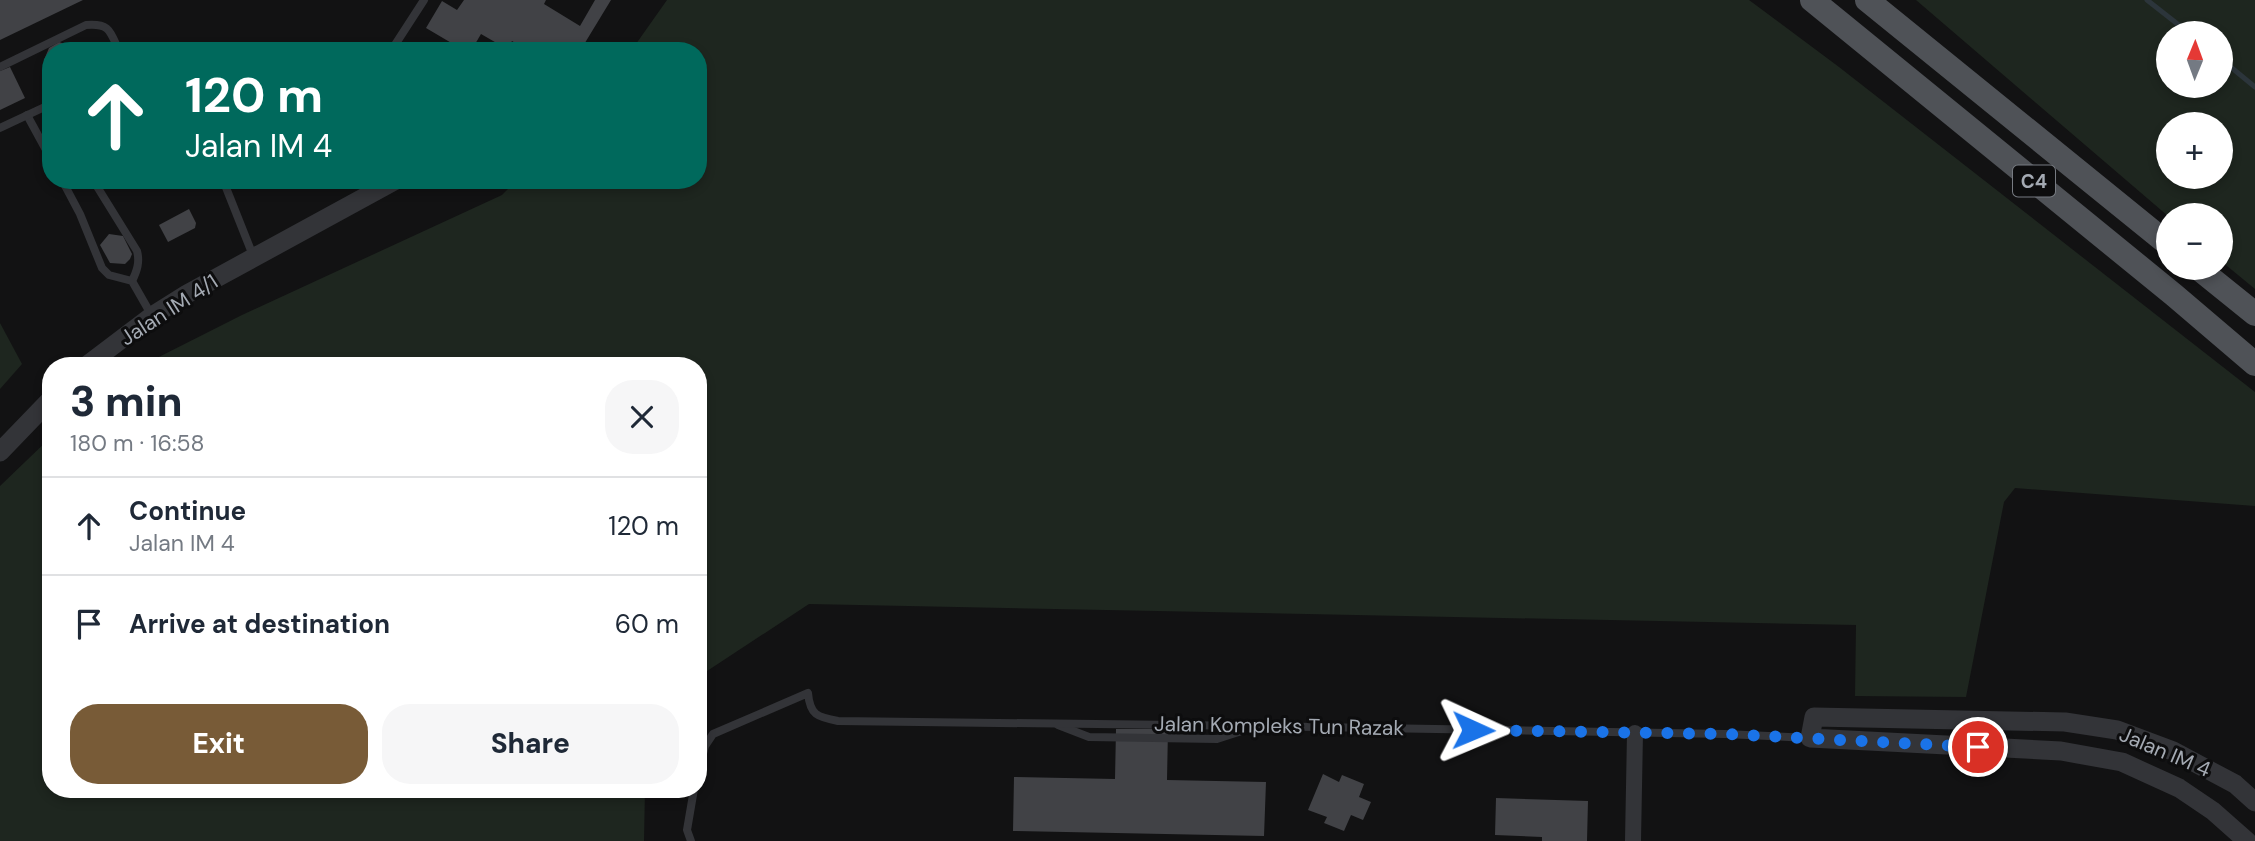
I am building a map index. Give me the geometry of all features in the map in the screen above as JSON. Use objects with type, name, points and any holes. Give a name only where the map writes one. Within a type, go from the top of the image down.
[{"type":"main road","name":"C4","points":[[1812,0],[2255,364]]},
{"type":"main road","name":"C4","points":[[1867,0],[2156,234]]},
{"type":"main road","points":[[2213,280],[2252,310]]},
{"type":"street","name":"Jalan IM 4/1","points":[[98,357],[152,316],[187,294],[380,189]]},
{"type":"street","points":[[0,452],[42,409]]},
{"type":"street","name":"Jalan IM 4","points":[[2247,841],[2213,811],[2179,788],[2122,762],[2061,751],[1810,738],[1814,717],[2065,722],[2117,730],[2173,751],[2235,784],[2255,802]]},
{"type":"street","points":[[1633,841],[1635,733]]},
{"type":"lane","points":[[397,42],[424,0]]},
{"type":"lane","points":[[51,42],[86,25],[99,24],[110,29],[115,42]]},
{"type":"lane","points":[[0,67],[42,46]]},
{"type":"lane","points":[[0,128],[42,108]]},
{"type":"lane","points":[[27,116],[42,143]]},
{"type":"lane","points":[[67,189],[102,268],[109,275],[132,281],[152,316]]},
{"type":"lane","points":[[99,189],[137,251],[137,270],[132,281]]},
{"type":"lane","points":[[227,189],[254,258]]},
{"type":"lane","name":"Jalan Kompleks Tun Razak","points":[[707,743],[713,734],[807,693],[809,707],[820,718],[838,721],[1050,722],[1810,738]]},
{"type":"lane","points":[[1050,722],[1089,737],[1217,739],[1257,726]]},
{"type":"lane","points":[[691,841],[687,830],[692,798]]},
{"type":"shaded area","points":[[667,0],[1749,0],[1839,67],[2255,392],[2255,506],[2015,488],[2004,502],[1966,697],[1855,696],[1856,625],[809,604],[707,671],[707,357],[159,357],[242,315],[502,195],[508,189],[707,189],[707,42],[637,42]]},
{"type":"shaded area","points":[[1916,0],[2255,0],[2255,289],[2233,271],[2233,203],[2156,203],[2156,206]]},
{"type":"shaded area","points":[[0,323],[22,364],[0,389]]},
{"type":"shaded area","points":[[42,446],[42,798],[645,798],[644,841],[0,841],[0,486]]},
{"type":"building","points":[[0,0],[83,0],[0,40]]},
{"type":"building","points":[[464,0],[546,0],[544,4],[580,26],[595,0],[611,0],[585,42],[495,42],[481,34],[476,42],[450,42],[426,28],[442,1],[457,10]]},
{"type":"building","points":[[10,67],[25,98],[0,110],[0,71]]},
{"type":"building","points":[[189,209],[196,223],[195,228],[168,242],[159,225]]},
{"type":"building","points":[[109,234],[123,236],[132,254],[125,264],[110,263],[100,245]]},
{"type":"building","points":[[1116,729],[1168,729],[1167,780],[1266,782],[1264,836],[1013,831],[1014,777],[1115,779]]},
{"type":"building","points":[[1323,774],[1339,782],[1342,775],[1364,784],[1359,797],[1371,802],[1363,820],[1351,815],[1344,831],[1324,823],[1327,817],[1308,810]]},
{"type":"building","points":[[1496,798],[1588,801],[1587,841],[1542,841],[1542,837],[1495,835]]},
{"type":"waterway","points":[[2147,0],[2174,21]]},
{"type":"waterway","points":[[2233,69],[2255,87]]},
{"type":"route","points":[[1473,730],[1725,734],[1978,747]]}]
